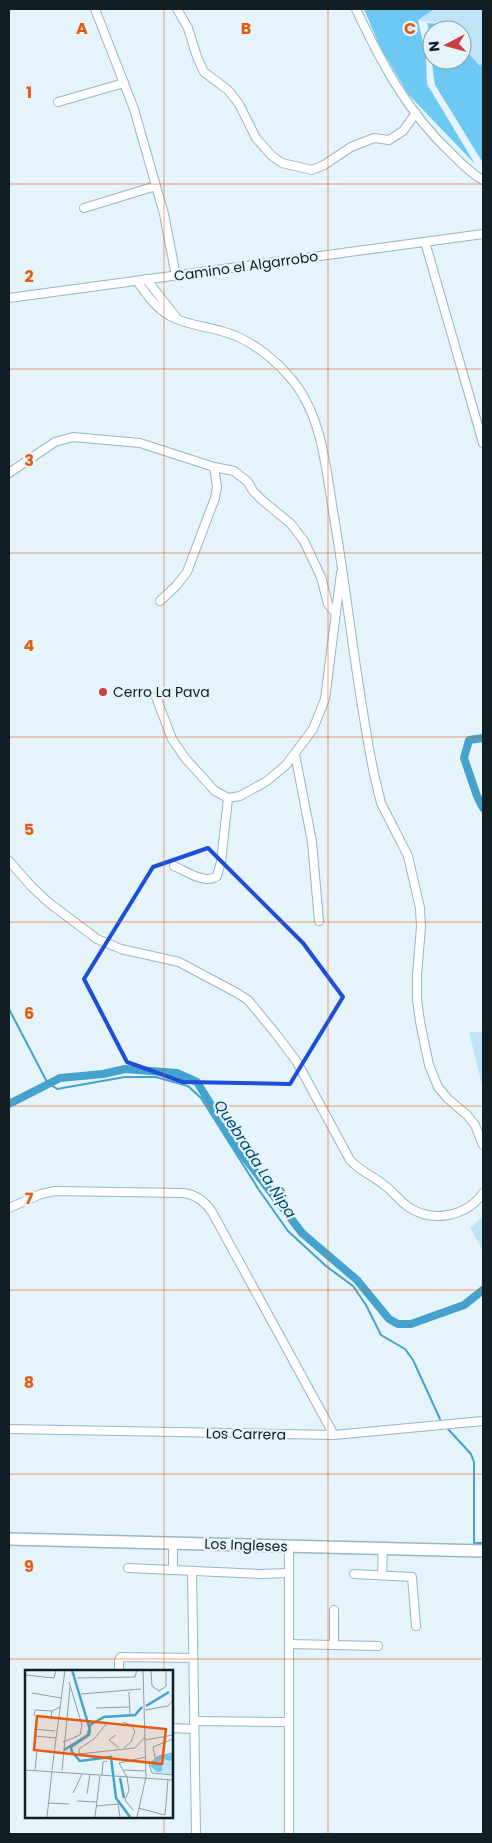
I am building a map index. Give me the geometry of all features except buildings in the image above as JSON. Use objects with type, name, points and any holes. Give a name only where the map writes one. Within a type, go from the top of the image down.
[{"type":"street","points":[[95,9],[124,83],[156,186],[167,226],[176,276]]},
{"type":"street","points":[[177,9],[188,28],[197,58],[204,72],[228,90],[239,104],[256,138],[272,156],[282,163],[312,170],[351,147],[374,138],[389,140],[403,131],[416,113]]},
{"type":"street","points":[[356,9],[381,60],[416,113],[446,149],[473,174],[483,180]]},
{"type":"street","points":[[58,102],[124,83]]},
{"type":"street","points":[[84,208],[156,186]]},
{"type":"street","name":"Camino el Algarrobo","points":[[9,298],[483,234]]},
{"type":"street","points":[[425,242],[483,444]]},
{"type":"street","points":[[146,279],[179,320]]},
{"type":"street","points":[[137,280],[157,306],[167,314],[179,320],[227,332],[249,342],[281,367],[301,392],[309,406],[316,426],[342,561],[374,774],[381,803],[408,856],[420,908],[421,926],[417,975],[420,1022],[426,1052],[438,1087],[475,1125],[483,1145]]},
{"type":"street","points":[[9,473],[55,442],[73,437],[140,443],[214,467],[238,472],[248,482],[253,492],[292,524],[313,557],[324,584],[328,604],[336,614]]},
{"type":"street","points":[[160,601],[180,581],[189,568],[216,493],[214,467]]},
{"type":"street","points":[[156,697],[172,739],[185,758],[215,791],[228,798],[240,796],[267,781],[286,766],[313,729],[325,699],[342,561]]},
{"type":"street","points":[[295,754],[312,842],[319,921]]},
{"type":"street","points":[[174,866],[206,879],[211,880],[218,876],[228,798]]},
{"type":"street","points":[[9,861],[48,902],[97,938],[121,949],[180,962],[237,992],[248,1000],[297,1062],[350,1160],[361,1170],[382,1183],[411,1209],[430,1215],[449,1215],[470,1207],[478,1201],[483,1193]]},
{"type":"street","points":[[9,1208],[41,1194],[55,1191],[184,1193],[202,1200],[212,1212],[334,1435]]},
{"type":"street","name":"Los Carrera","points":[[9,1429],[334,1435],[483,1421]]},
{"type":"street","name":"Los Ingleses","points":[[9,1539],[483,1551]]},
{"type":"street","points":[[173,1543],[173,1569]]},
{"type":"street","points":[[289,1546],[289,1834]]},
{"type":"street","points":[[382,1548],[382,1575]]},
{"type":"street","points":[[128,1568],[260,1574],[289,1573]]},
{"type":"street","points":[[192,1571],[196,1834]]},
{"type":"street","points":[[354,1574],[412,1577],[416,1626]]},
{"type":"street","points":[[334,1610],[334,1645]]},
{"type":"street","points":[[288,1644],[378,1646]]},
{"type":"street","points":[[119,1670],[119,1660],[122,1657],[193,1658]]},
{"type":"street","points":[[172,1728],[194,1725],[288,1722]]},
{"type":"highlighted area","points":[[208,848],[303,943],[343,997],[290,1084],[183,1082],[127,1062],[84,979],[153,867]]},
{"type":"shaded area","points":[[364,9],[434,9],[418,20],[422,38],[422,70],[426,70],[427,84],[475,164],[408,94],[380,47]]},
{"type":"shaded area","points":[[434,9],[483,9],[483,62],[481,67],[472,57],[472,20],[418,20]]},
{"type":"shaded area","points":[[472,57],[480,66],[483,62],[483,163],[435,85],[433,70],[472,70]]},
{"type":"shaded area","points":[[469,1032],[483,1032],[483,1089]]},
{"type":"shaded area","points":[[483,1217],[483,1251],[470,1228]]},
{"type":"waterway","points":[[483,738],[469,740],[464,758],[483,808]]},
{"type":"waterway","name":"Quebrada La Ñipa","points":[[9,1009],[47,1082],[57,1089],[125,1077],[156,1077],[188,1086],[201,1098],[259,1190],[288,1231],[326,1266],[353,1286],[366,1305],[381,1335],[405,1349],[413,1360],[440,1419]]},
{"type":"waterway","points":[[9,1104],[60,1078],[103,1074],[125,1069],[177,1073],[197,1082],[239,1150],[302,1233],[357,1280],[389,1319],[398,1324],[411,1324],[464,1305],[483,1290]]},
{"type":"waterway","name":"Quebrada La Ñipa","points":[[448,1429],[471,1454],[474,1462],[474,1543],[483,1543]]},
{"type":"place","name":"Cerro La Pava","points":[[103,692]]}]
